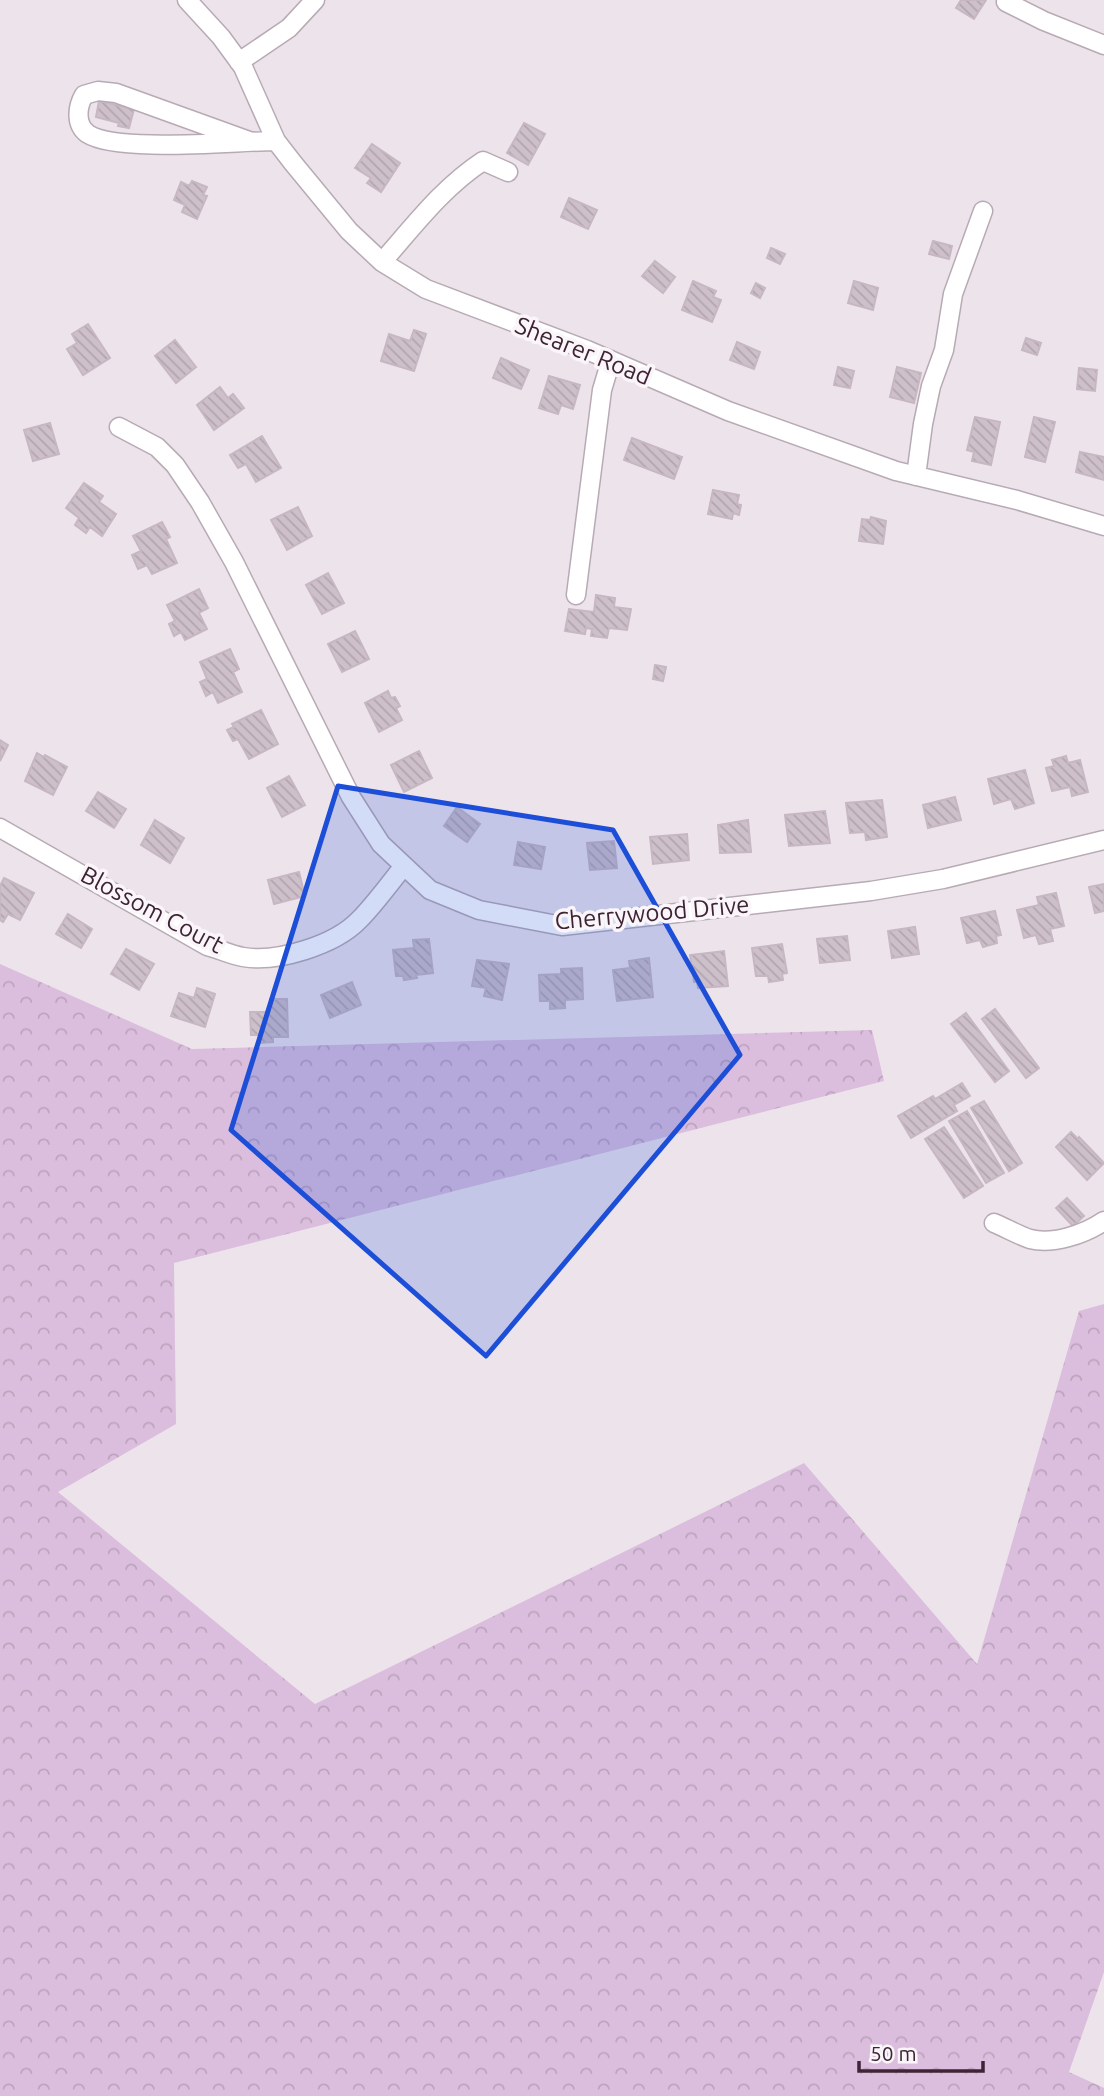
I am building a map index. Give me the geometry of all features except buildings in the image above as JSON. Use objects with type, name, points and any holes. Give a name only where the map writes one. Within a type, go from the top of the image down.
[{"type":"street","name":"Shearer Road","points":[[187,0],[221,37],[239,62],[276,141],[349,231],[382,262],[426,289],[611,360],[728,411],[896,471],[1017,500],[1104,526]]},
{"type":"street","points":[[239,62],[289,28],[315,0]]},
{"type":"street","points":[[1006,2],[1044,22],[1104,46]]},
{"type":"street","points":[[249,141],[116,93],[98,91],[84,95],[78,105],[79,120],[86,133],[104,140],[135,145],[276,141]]},
{"type":"street","points":[[382,262],[434,201],[461,176],[483,161],[508,172]]},
{"type":"street","points":[[916,476],[923,424],[931,386],[944,350],[953,294],[983,211]]},
{"type":"street","points":[[576,595],[602,390],[611,360]]},
{"type":"street","name":"Cherrywood Drive","points":[[119,427],[157,447],[175,465],[200,502],[234,562],[351,797],[381,845],[430,890],[479,910],[562,926],[870,891],[943,879],[1104,840]]},
{"type":"street","name":"Blossom Court","points":[[0,828],[207,946],[244,958],[301,952],[337,936],[358,922],[404,866]]},
{"type":"street","points":[[995,1223],[1033,1240],[1069,1238],[1104,1221]]},
{"type":"highlighted area","points":[[338,786],[613,830],[740,1055],[486,1356],[231,1130]]},
{"type":"green space","points":[[0,964],[192,1049],[872,1030],[884,1081],[174,1263],[176,1424],[58,1492],[315,1704],[804,1463],[977,1664],[1079,1311],[1104,1304],[1104,1972],[1069,2072],[1104,2088],[1104,2096],[0,2096]]}]
